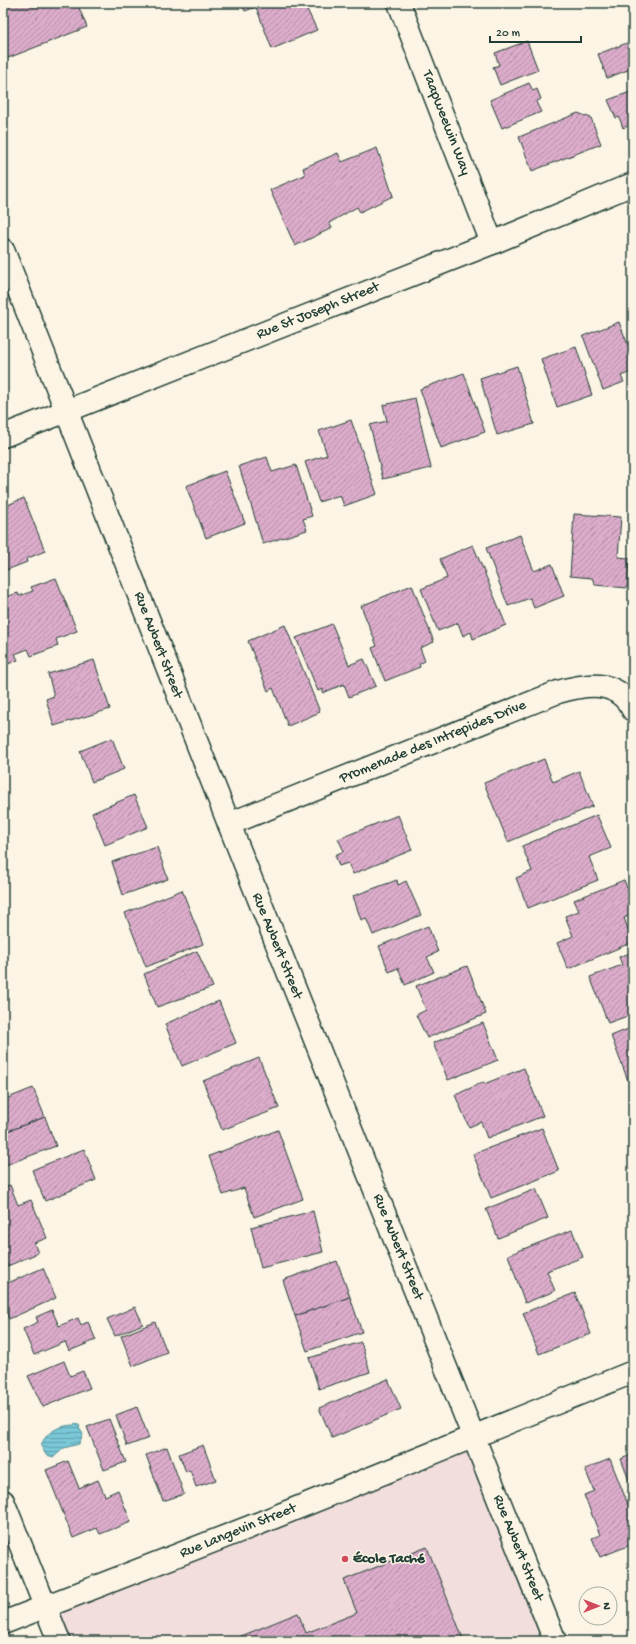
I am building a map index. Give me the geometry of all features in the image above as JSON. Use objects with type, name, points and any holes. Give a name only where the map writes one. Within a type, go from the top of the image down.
[{"type":"street","name":"Taapweewin Way","points":[[399,3],[492,243]]},
{"type":"street","name":"Rue St Joseph Street","points":[[3,436],[492,243],[633,184]]},
{"type":"street","name":"Rue Aubert Street","points":[[3,250],[229,824],[555,1641]]},
{"type":"street","name":"Promenade des Intrepides Drive","points":[[229,824],[543,698],[576,687],[591,684],[606,687],[619,694],[633,710]]},
{"type":"street","points":[[473,1436],[633,1372]]},
{"type":"street","name":"Rue Langevin Street","points":[[3,1623],[260,1523],[473,1436]]},
{"type":"street","points":[[3,1501],[59,1641]]},
{"type":"shaded area","name":"École Taché","points":[[473,1436],[555,1641],[59,1641],[45,1607]]},
{"type":"water","points":[[75,1423],[80,1426],[79,1428],[83,1434],[79,1444],[64,1448],[54,1457],[46,1455],[41,1446],[46,1437],[58,1428],[74,1425]]},
{"type":"building","points":[[3,3],[77,3],[87,27],[3,60]]},
{"type":"building","points":[[241,3],[304,3],[317,30],[272,49],[256,7],[245,11]]},
{"type":"building","points":[[527,41],[538,70],[500,85],[493,67],[499,65],[495,53]]},
{"type":"building","points":[[627,43],[633,58],[633,68],[607,78],[598,54]]},
{"type":"building","points":[[529,83],[533,91],[537,89],[541,99],[536,102],[541,112],[502,128],[490,100]]},
{"type":"building","points":[[633,91],[633,124],[623,128],[619,117],[616,118],[608,100]]},
{"type":"building","points":[[578,113],[591,118],[601,144],[532,171],[519,137]]},
{"type":"building","points":[[377,148],[393,196],[360,212],[357,207],[329,223],[332,228],[295,246],[270,190],[305,175],[303,168],[338,153],[342,162]]},
{"type":"building","points":[[619,322],[633,358],[633,371],[621,376],[624,382],[603,390],[583,336]]},
{"type":"building","points":[[576,347],[592,395],[557,407],[541,359]]},
{"type":"building","points":[[517,366],[534,424],[497,435],[480,378]]},
{"type":"building","points":[[464,373],[485,432],[441,448],[420,389]]},
{"type":"building","points":[[415,398],[431,468],[383,479],[370,425],[387,421],[383,405]]},
{"type":"building","points":[[351,420],[377,494],[344,506],[340,495],[319,502],[305,462],[327,455],[319,431]]},
{"type":"building","points":[[267,457],[272,472],[296,465],[312,516],[303,519],[307,530],[263,544],[239,466]]},
{"type":"building","points":[[225,471],[245,523],[206,538],[186,486]]},
{"type":"building","points":[[24,498],[45,551],[26,559],[27,562],[4,571],[3,507]]},
{"type":"building","points":[[574,514],[621,517],[618,557],[629,558],[627,588],[595,585],[592,578],[570,576]]},
{"type":"building","points":[[520,535],[534,571],[552,564],[564,596],[534,608],[530,598],[508,606],[486,548]]},
{"type":"building","points":[[473,545],[506,625],[473,639],[471,632],[463,636],[458,623],[438,631],[421,589],[447,578],[440,559]]},
{"type":"building","points":[[56,578],[77,631],[56,639],[58,646],[31,656],[28,649],[15,654],[18,660],[3,666],[3,598],[18,593],[19,596],[33,591],[31,587]]},
{"type":"building","points":[[412,585],[434,642],[420,648],[425,661],[419,664],[420,667],[385,681],[372,648],[377,646],[361,606]]},
{"type":"building","points":[[332,624],[349,665],[364,659],[376,686],[349,697],[344,684],[323,693],[323,689],[318,691],[296,638]]},
{"type":"building","points":[[285,625],[320,712],[288,726],[273,688],[268,691],[248,641]]},
{"type":"building","points":[[94,660],[110,709],[54,726],[46,699],[54,696],[48,674]]},
{"type":"building","points":[[112,738],[124,769],[92,782],[80,751]]},
{"type":"building","points":[[544,759],[553,782],[579,771],[593,806],[508,842],[484,783]]},
{"type":"building","points":[[134,795],[148,827],[105,845],[92,813]]},
{"type":"building","points":[[398,815],[412,850],[353,874],[348,863],[339,866],[335,855],[344,851],[338,839]]},
{"type":"building","points":[[597,815],[611,848],[589,857],[598,880],[528,908],[516,878],[532,871],[522,846]]},
{"type":"building","points":[[157,847],[168,879],[123,895],[112,862]]},
{"type":"building","points":[[397,880],[398,885],[406,881],[421,915],[373,935],[366,918],[361,920],[353,896]]},
{"type":"building","points":[[624,880],[633,903],[633,914],[624,918],[633,942],[568,969],[557,943],[573,936],[565,916],[579,911],[574,900]]},
{"type":"building","points":[[182,890],[203,944],[146,967],[125,913]]},
{"type":"building","points":[[428,926],[438,952],[427,957],[434,972],[405,985],[398,968],[389,972],[379,946]]},
{"type":"building","points":[[197,951],[213,987],[157,1007],[144,974]]},
{"type":"building","points":[[633,952],[633,1014],[608,1023],[590,977],[622,965],[619,957]]},
{"type":"building","points":[[467,966],[486,1014],[427,1038],[416,1015],[426,1010],[416,986]]},
{"type":"building","points":[[219,1001],[236,1043],[182,1066],[165,1024]]},
{"type":"building","points":[[483,1023],[498,1060],[448,1080],[433,1043]]},
{"type":"building","points":[[633,1027],[633,1091],[632,1091],[611,1036]]},
{"type":"building","points":[[259,1058],[279,1108],[222,1130],[203,1081]]},
{"type":"building","points":[[524,1068],[543,1116],[487,1138],[481,1122],[469,1127],[455,1095],[484,1082],[484,1084]]},
{"type":"building","points":[[33,1088],[45,1117],[3,1133],[3,1100]]},
{"type":"building","points":[[45,1117],[56,1146],[3,1166],[3,1133]]},
{"type":"building","points":[[542,1128],[559,1171],[491,1198],[473,1154]]},
{"type":"building","points":[[278,1130],[303,1199],[254,1217],[244,1188],[223,1195],[209,1156]]},
{"type":"building","points":[[84,1149],[96,1180],[45,1201],[32,1170]]},
{"type":"building","points":[[10,1185],[18,1205],[31,1200],[47,1238],[34,1243],[38,1253],[3,1268],[3,1187]]},
{"type":"building","points":[[536,1189],[548,1218],[498,1238],[486,1209]]},
{"type":"building","points":[[313,1211],[323,1252],[261,1268],[251,1227]]},
{"type":"building","points":[[572,1230],[583,1257],[547,1271],[555,1291],[525,1303],[508,1255]]},
{"type":"building","points":[[337,1261],[350,1297],[295,1316],[283,1280]]},
{"type":"building","points":[[43,1268],[56,1298],[9,1319],[3,1305],[3,1285]]},
{"type":"building","points":[[575,1293],[591,1334],[539,1354],[523,1313]]},
{"type":"building","points":[[350,1297],[362,1332],[307,1351],[295,1316]]},
{"type":"building","points":[[135,1307],[143,1324],[115,1336],[107,1319]]},
{"type":"building","points":[[52,1310],[59,1326],[78,1318],[81,1325],[88,1322],[96,1340],[69,1351],[65,1342],[34,1355],[23,1329],[38,1322],[36,1317]]},
{"type":"building","points":[[155,1322],[167,1352],[133,1366],[121,1336]]},
{"type":"building","points":[[361,1342],[370,1372],[319,1389],[309,1358]]},
{"type":"building","points":[[64,1361],[70,1376],[83,1371],[90,1388],[43,1407],[28,1376]]},
{"type":"building","points":[[388,1379],[401,1409],[332,1438],[319,1408]]},
{"type":"building","points":[[137,1407],[149,1438],[127,1446],[116,1415]]},
{"type":"building","points":[[109,1419],[126,1462],[104,1470],[87,1427]]},
{"type":"building","points":[[203,1445],[216,1480],[196,1487],[190,1470],[186,1472],[179,1454]]},
{"type":"building","points":[[167,1447],[184,1494],[163,1501],[146,1455]]},
{"type":"building","points":[[633,1454],[633,1491],[621,1459]]},
{"type":"building","points":[[610,1459],[633,1517],[633,1544],[600,1557],[592,1538],[600,1535],[584,1495],[594,1491],[585,1469]]},
{"type":"building","points":[[68,1461],[79,1488],[98,1480],[105,1496],[118,1490],[131,1522],[100,1534],[97,1528],[73,1538],[46,1470]]},
{"type":"building","points":[[427,1547],[464,1641],[229,1641],[298,1613],[306,1633],[357,1613],[344,1580]]},
{"type":"place","name":"École Taché","points":[[345,1559]]}]
